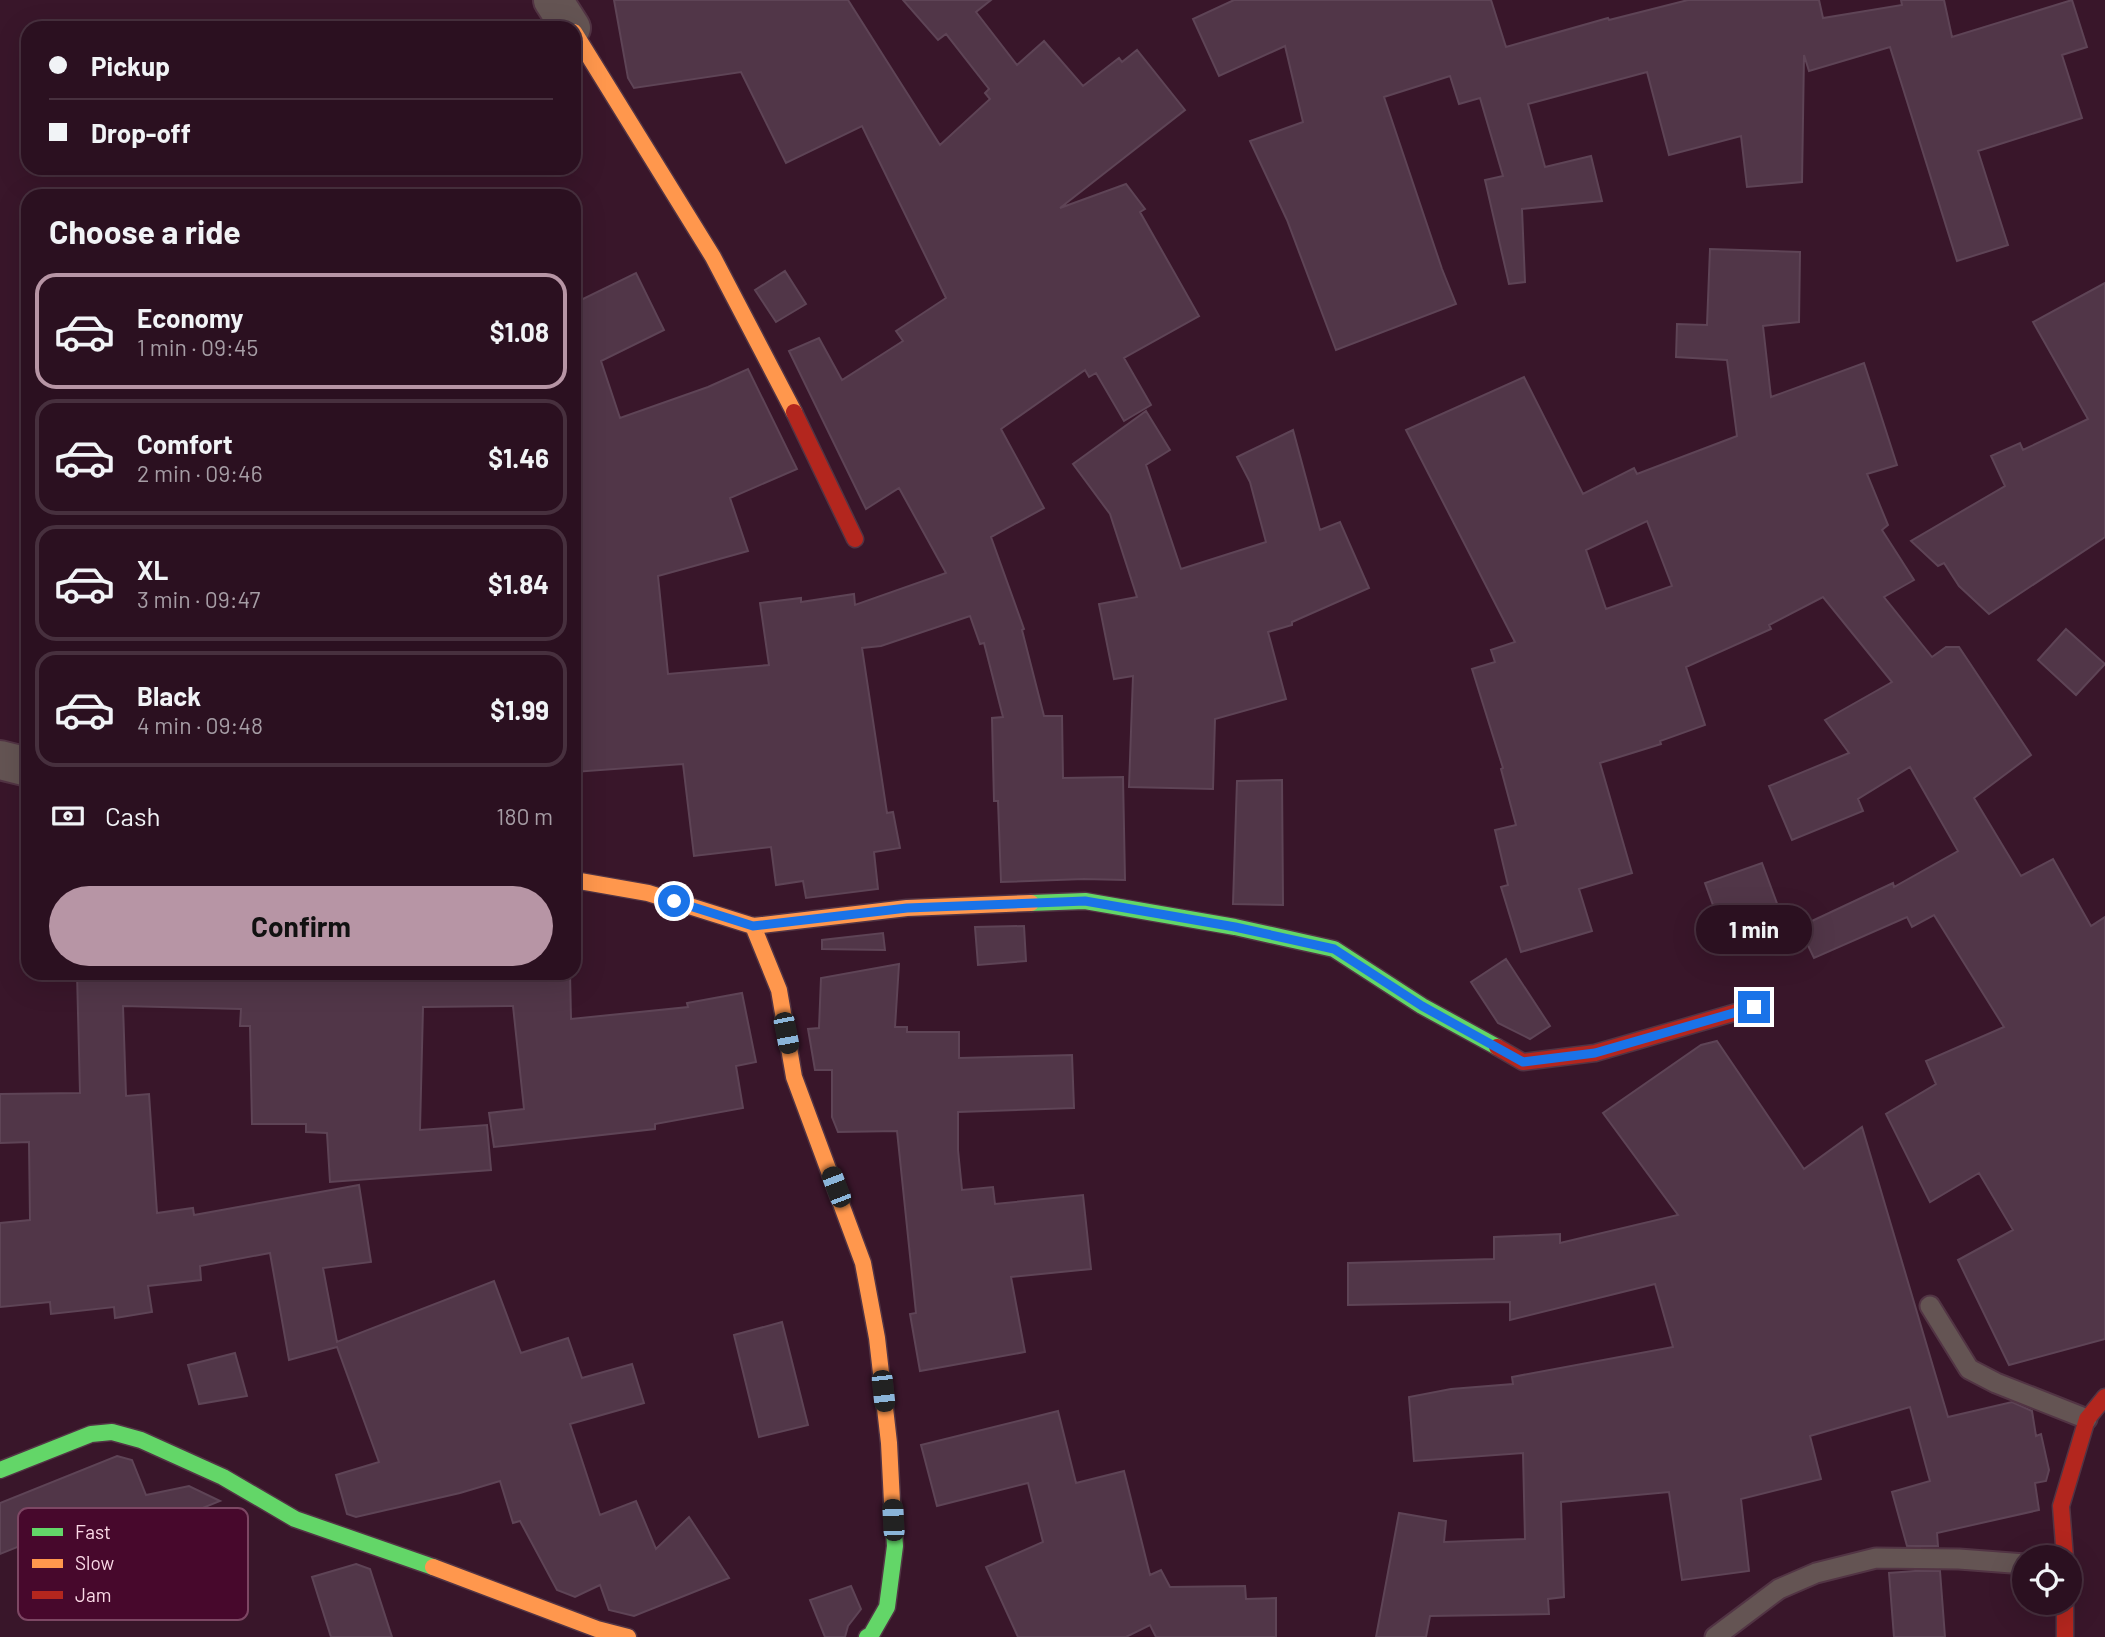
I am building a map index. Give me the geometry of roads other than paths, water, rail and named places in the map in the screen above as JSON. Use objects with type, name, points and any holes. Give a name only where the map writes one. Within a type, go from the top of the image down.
[{"type":"street","points":[[553,0],[567,21]]},
{"type":"street","points":[[581,43],[713,257],[778,377],[855,539]]},
{"type":"street","points":[[0,760],[21,765]]},
{"type":"street","points":[[581,881],[648,893],[753,926],[907,908],[1085,901],[1221,925],[1334,949],[1422,1006],[1523,1062],[1595,1053],[1754,1007]]},
{"type":"street","points":[[753,926],[779,990],[794,1077],[863,1263],[877,1338],[889,1443],[895,1546],[887,1607],[871,1635],[867,1637]]},
{"type":"street","points":[[2064,1545],[2062,1506],[2087,1419],[2105,1397]]},
{"type":"street","points":[[0,1470],[91,1434],[112,1432],[141,1440],[223,1477],[295,1519],[597,1629],[628,1637]]},
{"type":"street","points":[[2065,1615],[2065,1637]]},
{"type":"lane","points":[[1930,1306],[1969,1369],[1996,1383],[2087,1419]]},
{"type":"lane","points":[[1715,1637],[1779,1589],[1816,1573],[1877,1558],[2012,1563]]}]
